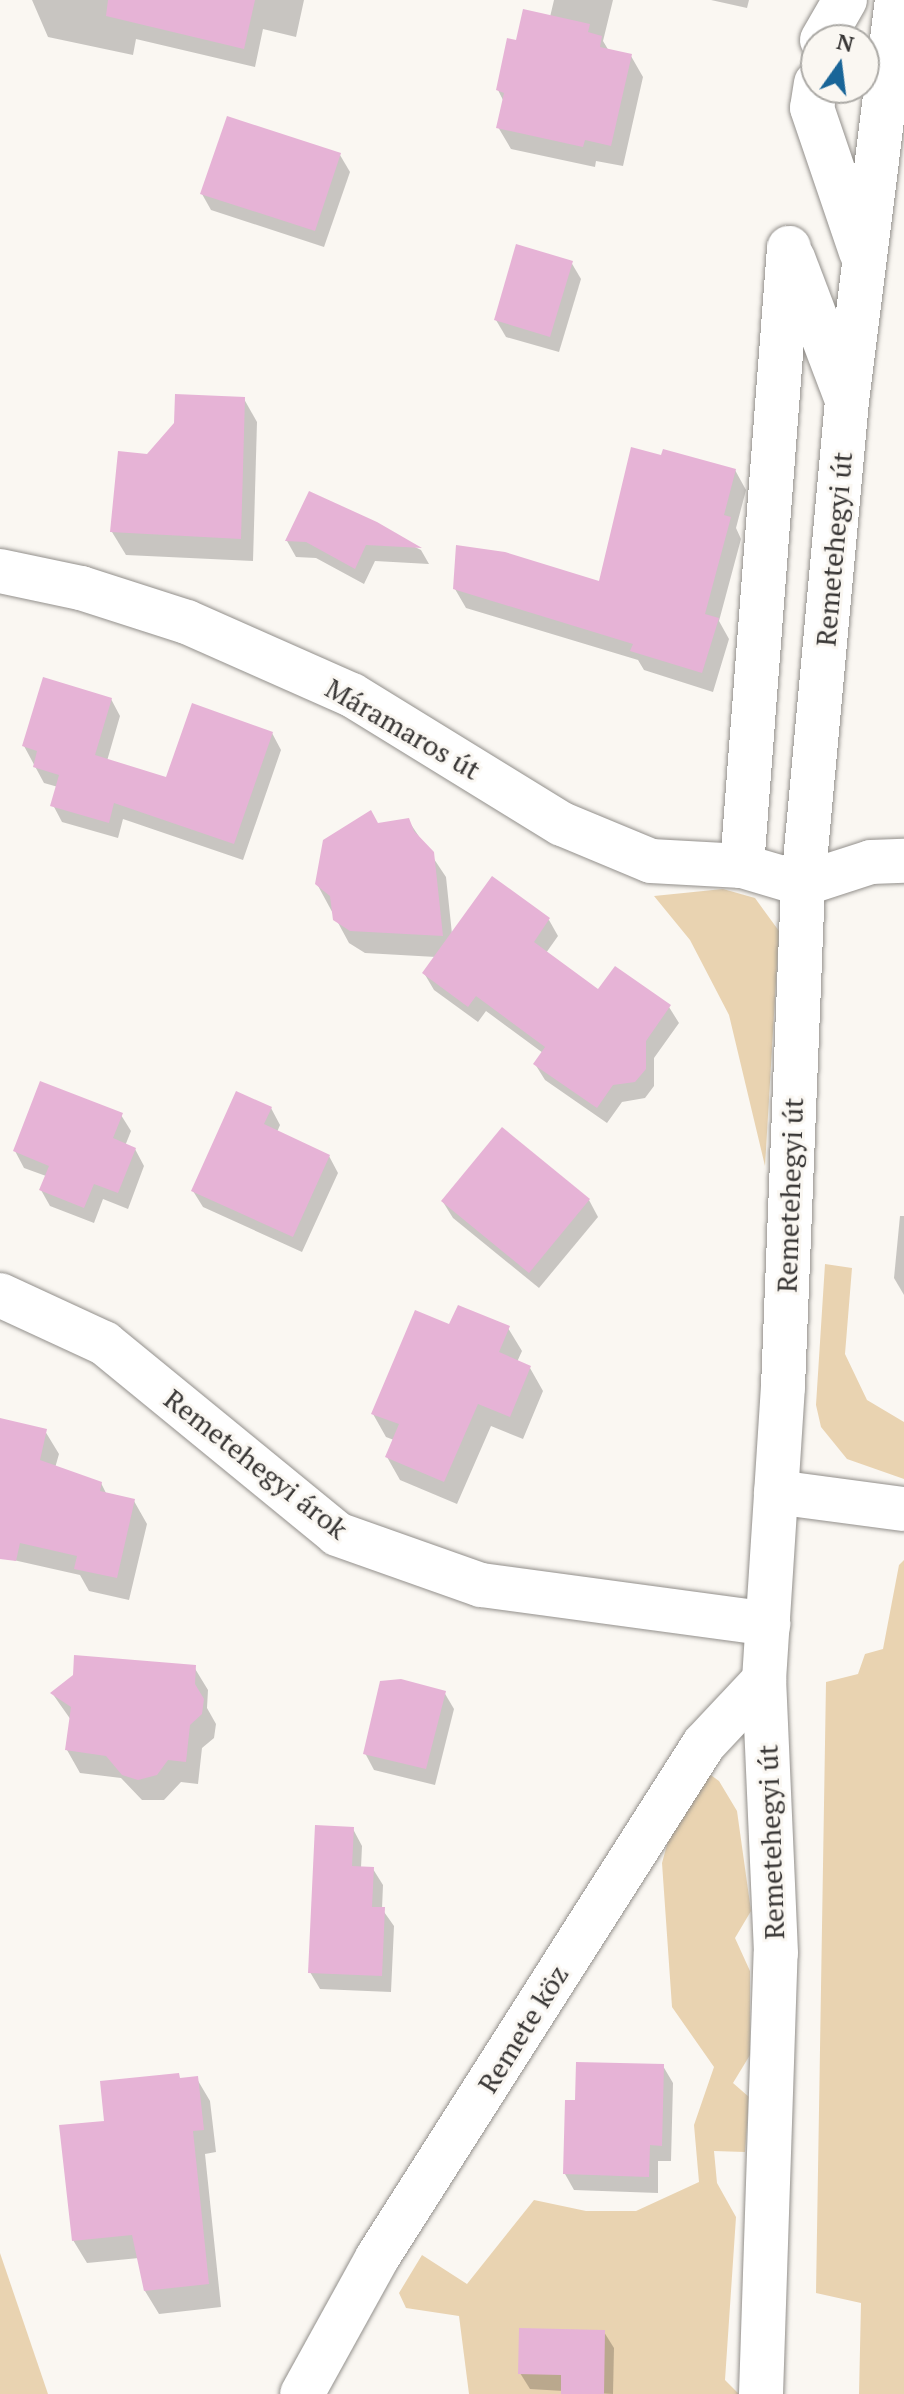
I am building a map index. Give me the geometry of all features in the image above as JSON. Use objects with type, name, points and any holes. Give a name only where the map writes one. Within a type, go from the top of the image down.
[{"type":"street","points":[[831,24],[845,0]]},
{"type":"street","name":"Remetehegyi út","points":[[761,2394],[776,1953],[764,1680],[776,1492],[803,884],[847,401],[897,0]]},
{"type":"street","points":[[813,104],[864,262]]},
{"type":"street","points":[[742,866],[789,248],[847,401]]},
{"type":"street","name":"Máramaros út","points":[[0,571],[81,588],[187,622],[325,682],[562,824],[651,861],[742,866],[803,884]]},
{"type":"street","points":[[803,884],[871,862],[904,861]]},
{"type":"street","name":"Remetehegyi árok","points":[[0,1295],[104,1343],[337,1534],[481,1585],[768,1624]]},
{"type":"street","points":[[776,1492],[904,1509]]},
{"type":"street","name":"Remete köz","points":[[302,2394],[377,2258],[704,1744],[764,1680]]},
{"type":"shaded area","points":[[723,889],[755,898],[779,931],[765,1166],[729,1015],[690,940],[654,896]]},
{"type":"shaded area","points":[[825,1264],[852,1268],[845,1354],[867,1400],[904,1422],[904,1479],[847,1459],[821,1427],[816,1405]]},
{"type":"shaded area","points":[[904,1560],[904,2394],[859,2394],[861,2303],[816,2293],[826,1682],[858,1674],[865,1654],[883,1649],[899,1565]]},
{"type":"shaded area","points":[[708,1773],[719,1781],[737,1811],[751,1911],[735,1938],[750,1971],[750,2055],[733,2083],[749,2097],[745,2152],[714,2151],[717,2183],[736,2217],[725,2380],[739,2394],[469,2394],[459,2316],[406,2308],[399,2293],[422,2255],[467,2284],[534,2200],[586,2211],[636,2211],[699,2182],[694,2125],[714,2067],[672,2007],[662,1863],[678,1805]]},
{"type":"shaded area","points":[[0,2253],[48,2394],[0,2394]]},
{"type":"building","points":[[108,0],[255,0],[244,49],[106,16]]},
{"type":"building","points":[[523,9],[590,24],[588,32],[602,36],[600,47],[632,54],[611,146],[585,140],[583,147],[496,128],[504,93],[496,90],[507,38],[516,40]]},
{"type":"building","points":[[227,116],[341,153],[315,231],[200,194]]},
{"type":"building","points":[[516,244],[573,261],[550,337],[494,320]]},
{"type":"building","points":[[175,394],[245,397],[241,539],[110,532],[118,451],[147,454],[174,423]]},
{"type":"building","points":[[631,447],[661,455],[663,449],[736,469],[724,515],[731,517],[705,614],[719,618],[702,673],[630,651],[633,644],[453,589],[456,545],[505,552],[599,581]]},
{"type":"building","points":[[309,491],[377,522],[422,548],[366,545],[355,569],[306,542],[285,541]]},
{"type":"building","points":[[43,677],[112,698],[95,755],[166,777],[192,703],[273,732],[234,844],[114,803],[109,823],[50,806],[59,775],[33,767],[37,751],[22,746]]},
{"type":"building","points":[[371,810],[378,823],[409,818],[414,831],[434,852],[443,936],[350,931],[333,920],[330,896],[315,884],[323,840]]},
{"type":"building","points":[[492,876],[550,918],[534,942],[598,989],[615,966],[671,1005],[646,1041],[646,1069],[635,1082],[613,1085],[597,1108],[533,1064],[545,1047],[476,996],[468,1007],[422,973]]},
{"type":"building","points":[[40,1081],[123,1113],[113,1138],[136,1148],[118,1193],[94,1184],[84,1208],[39,1190],[49,1166],[13,1151]]},
{"type":"building","points":[[236,1091],[272,1107],[264,1124],[330,1155],[293,1237],[191,1191]]},
{"type":"building","points":[[502,1127],[590,1199],[529,1273],[441,1201]]},
{"type":"building","points":[[458,1305],[510,1326],[499,1352],[531,1366],[510,1417],[478,1404],[444,1482],[385,1457],[399,1424],[371,1414],[415,1310],[449,1324]]},
{"type":"building","points":[[0,1418],[47,1429],[40,1460],[102,1482],[100,1491],[135,1499],[117,1578],[74,1569],[77,1556],[20,1543],[16,1561],[0,1559]]},
{"type":"building","points":[[74,1655],[196,1665],[195,1684],[204,1699],[202,1714],[190,1725],[186,1762],[168,1760],[157,1775],[138,1780],[122,1775],[106,1756],[65,1750],[71,1707],[50,1693],[73,1675]]},
{"type":"building","points":[[401,1679],[446,1691],[426,1769],[363,1754],[380,1681]]},
{"type":"building","points":[[315,1825],[354,1827],[352,1866],[374,1867],[372,1907],[385,1907],[382,1976],[308,1973]]},
{"type":"building","points":[[576,2062],[664,2064],[662,2146],[650,2145],[649,2177],[563,2174],[565,2100],[575,2100]]},
{"type":"building","points":[[179,2073],[180,2078],[198,2076],[204,2130],[193,2131],[209,2284],[144,2291],[132,2235],[72,2241],[59,2125],[104,2121],[100,2081]]},
{"type":"building","points":[[519,2328],[605,2330],[604,2394],[561,2394],[561,2375],[518,2374]]}]
